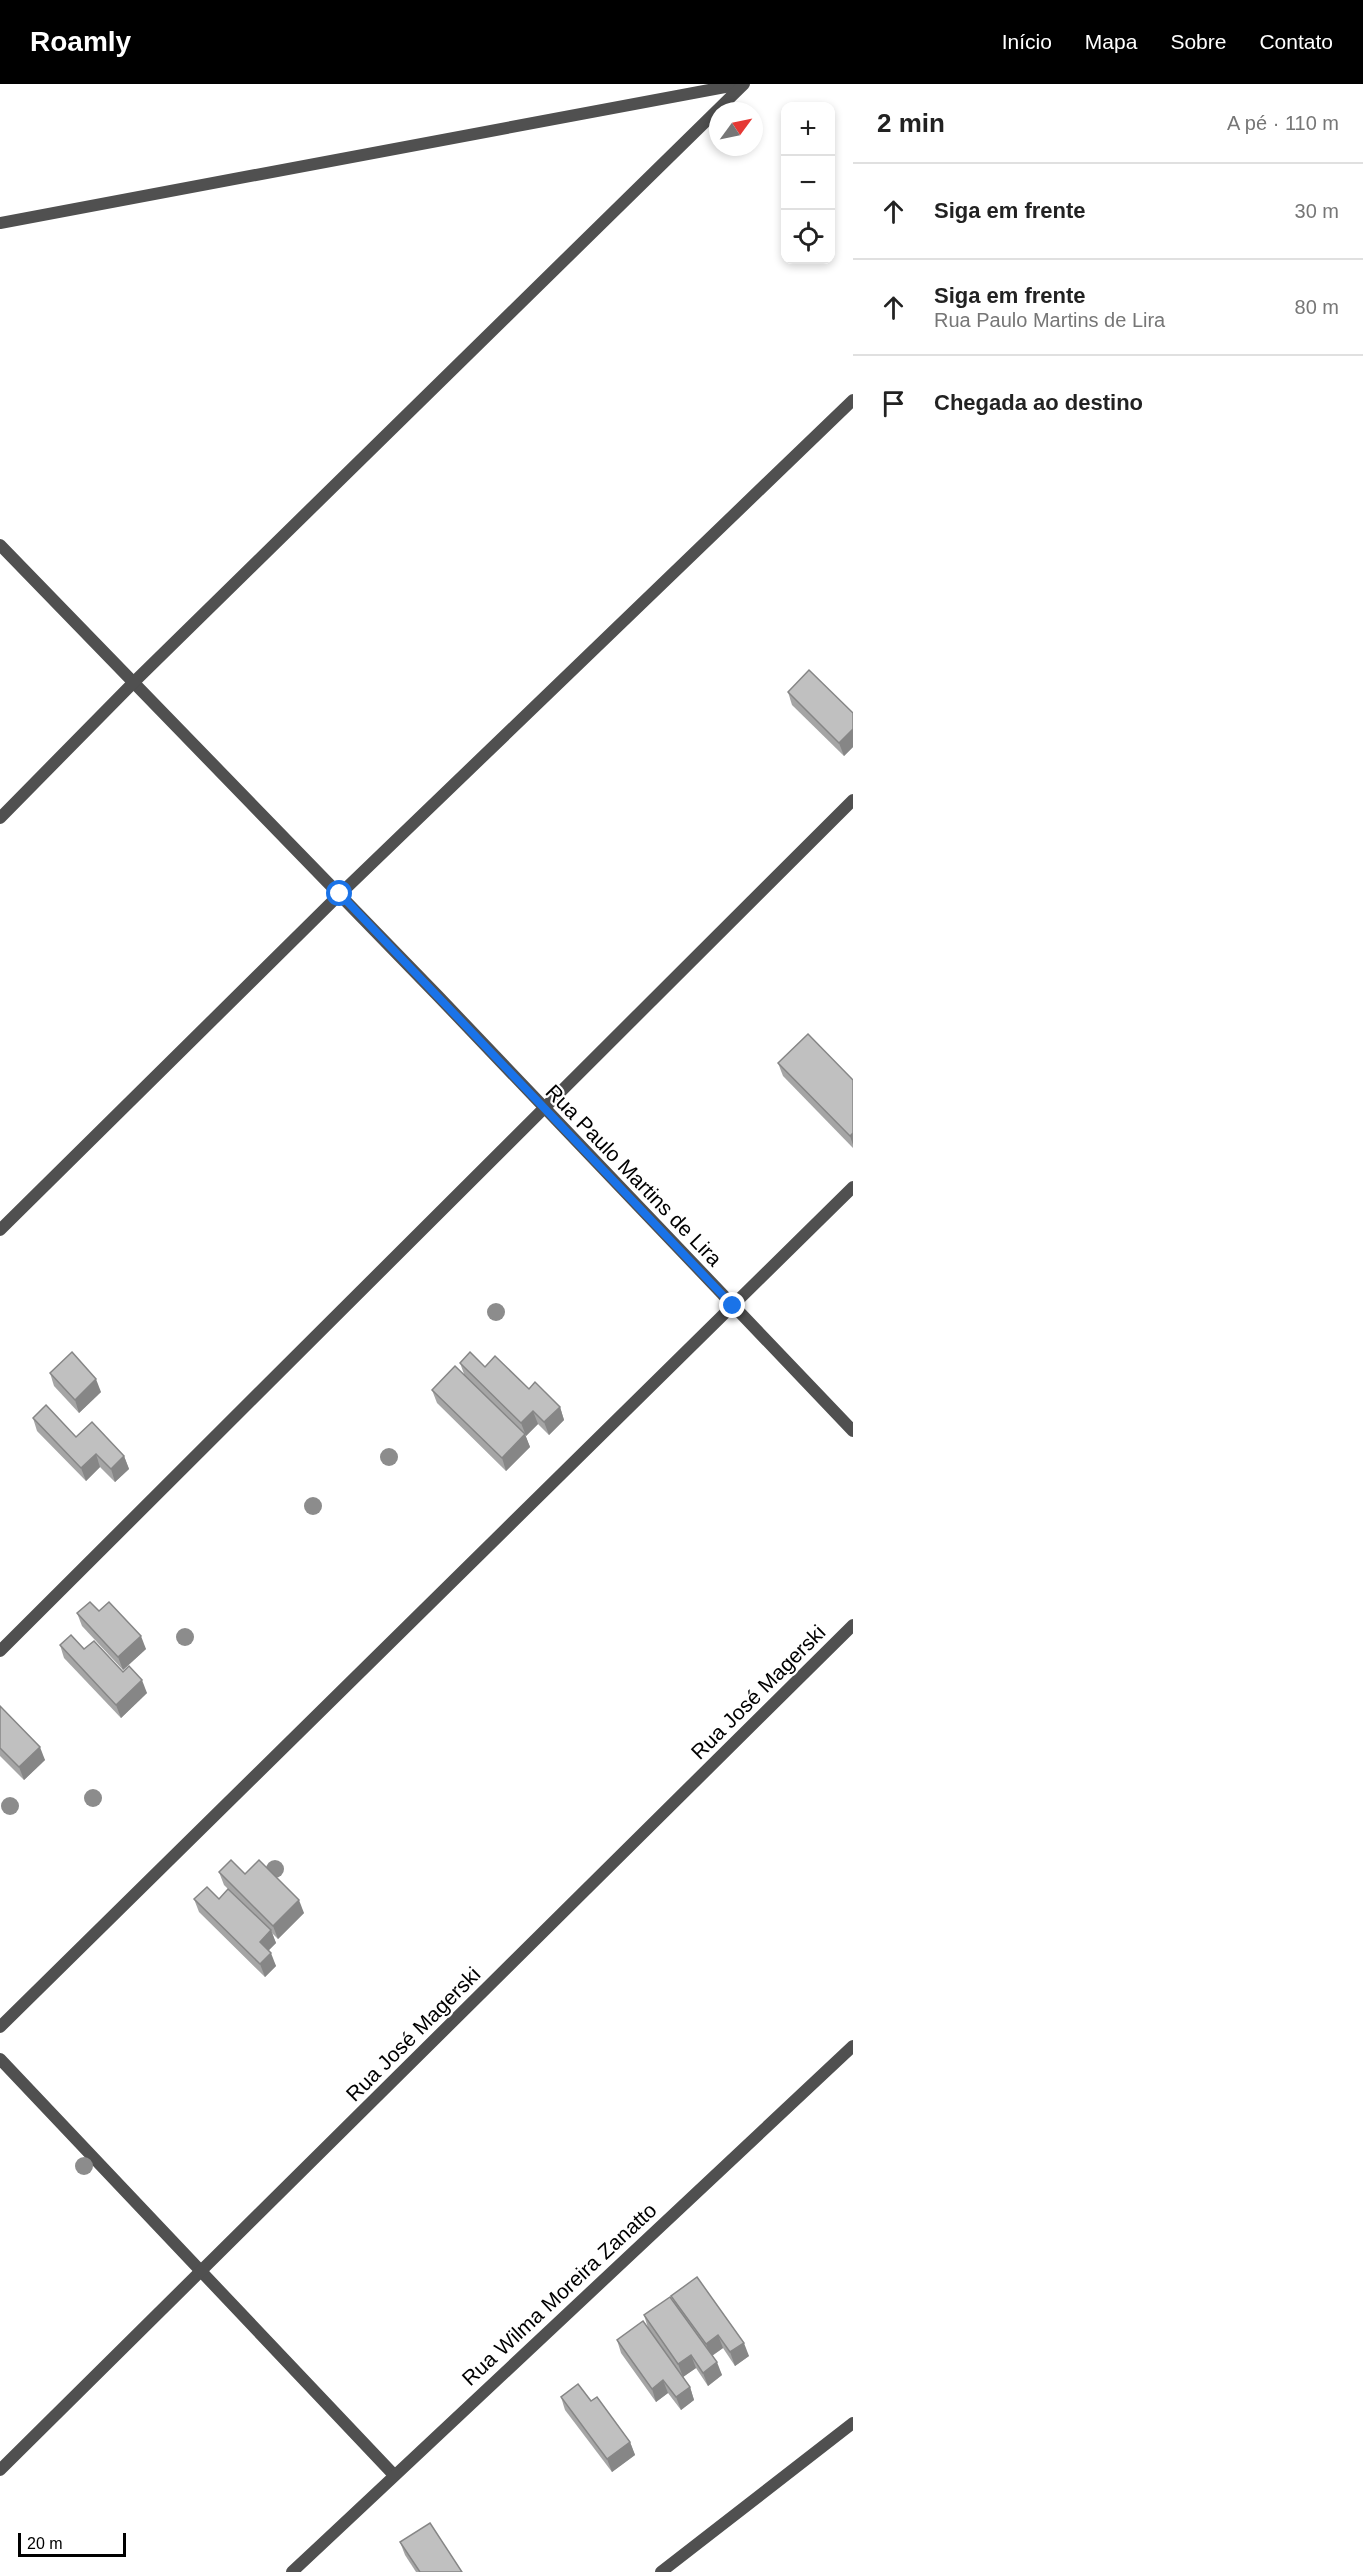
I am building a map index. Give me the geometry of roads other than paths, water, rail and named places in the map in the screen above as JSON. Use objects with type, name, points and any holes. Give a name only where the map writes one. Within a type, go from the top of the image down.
[{"type":"street","points":[[0,223],[742,84]]},
{"type":"street","points":[[0,818],[134,682],[742,84]]},
{"type":"street","points":[[0,1230],[340,894],[853,400]]},
{"type":"street","name":"Rua Paulo Martins de Lira","points":[[0,545],[340,894],[853,1431]]},
{"type":"street","points":[[0,1651],[853,800]]},
{"type":"street","points":[[0,2027],[853,1187]]},
{"type":"street","name":"Rua José Magerski","points":[[0,2470],[853,1625]]},
{"type":"street","name":"Rua Wilma Moreira Zanatto","points":[[292,2572],[853,2046]]},
{"type":"street","points":[[0,2059],[394,2475]]},
{"type":"street","points":[[661,2572],[853,2424]]}]
